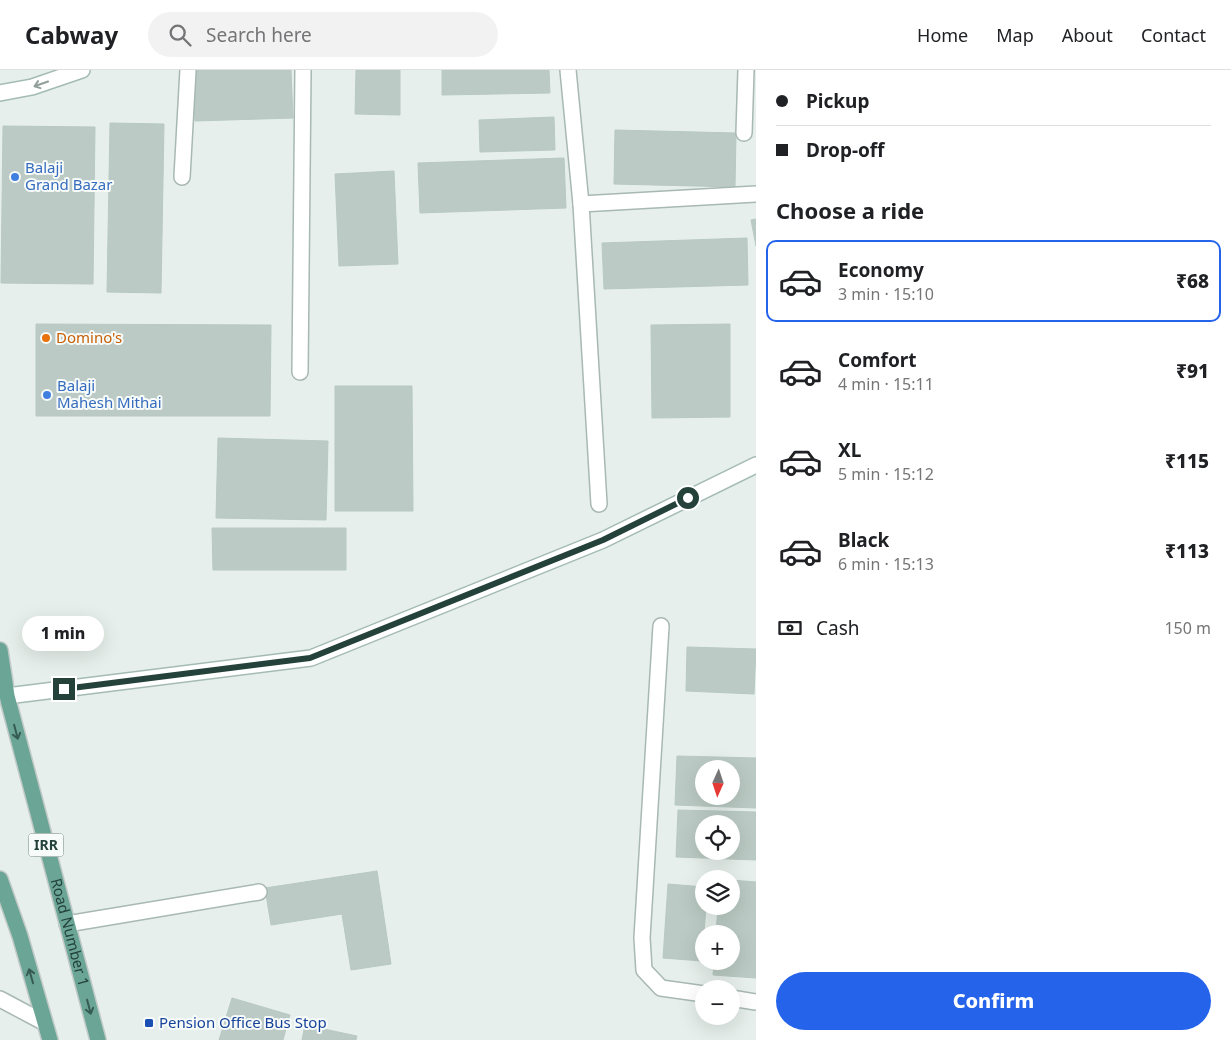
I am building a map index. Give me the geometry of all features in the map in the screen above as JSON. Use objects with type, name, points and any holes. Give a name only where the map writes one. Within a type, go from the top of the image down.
[{"type":"main road","name":"Road Number 1","points":[[0,650],[6,696],[98,1040]]},
{"type":"main road","points":[[0,879],[20,936],[50,1040]]},
{"type":"street","points":[[0,93],[32,87],[82,70]]},
{"type":"street","points":[[182,176],[188,70]]},
{"type":"street","points":[[300,372],[303,70]]},
{"type":"street","points":[[568,70],[581,204],[599,504]]},
{"type":"street","points":[[744,133],[746,70]]},
{"type":"street","points":[[581,204],[756,194]]},
{"type":"street","points":[[6,696],[310,658],[603,540],[756,465]]},
{"type":"street","points":[[661,626],[642,938],[644,970],[661,988],[695,993]]},
{"type":"street","points":[[67,924],[259,892]]},
{"type":"street","points":[[0,999],[45,1023]]},
{"type":"street","points":[[740,999],[756,1002]]},
{"type":"building","points":[[193,70],[291,70],[293,118],[195,121]]},
{"type":"building","points":[[356,70],[400,70],[400,115],[355,114]]},
{"type":"building","points":[[442,70],[549,70],[550,93],[442,95]]},
{"type":"building","points":[[554,117],[555,150],[480,152],[479,120]]},
{"type":"building","points":[[110,123],[164,124],[161,293],[107,292]]},
{"type":"building","points":[[3,126],[95,127],[93,284],[1,283]]},
{"type":"building","points":[[615,130],[736,133],[735,187],[614,184]]},
{"type":"building","points":[[564,158],[566,208],[420,213],[418,163]]},
{"type":"building","points":[[394,171],[398,264],[339,266],[335,174]]},
{"type":"building","points":[[756,219],[756,246],[751,220]]},
{"type":"building","points":[[747,238],[748,285],[604,289],[602,243]]},
{"type":"building","points":[[36,324],[271,325],[270,416],[36,416]]},
{"type":"building","points":[[730,324],[730,417],[652,418],[651,325]]},
{"type":"building","points":[[335,386],[412,386],[413,511],[335,511]]},
{"type":"building","points":[[218,438],[328,441],[326,520],[216,518]]},
{"type":"building","points":[[212,528],[346,528],[346,570],[213,570]]},
{"type":"building","points":[[687,647],[756,649],[754,694],[686,691]]},
{"type":"building","points":[[677,756],[756,758],[756,808],[675,805]]},
{"type":"building","points":[[678,810],[756,812],[756,860],[740,859],[740,815],[695,815],[695,858],[676,857]]},
{"type":"building","points":[[377,871],[391,964],[351,970],[342,914],[271,925],[265,888]]},
{"type":"building","points":[[740,881],[756,882],[756,978],[713,975],[713,970],[740,970],[740,925],[717,925],[717,915],[740,915]]},
{"type":"building","points":[[668,884],[695,886],[695,915],[705,915],[705,925],[695,925],[695,960],[663,958]]},
{"type":"building","points":[[232,998],[290,1015],[283,1040],[219,1040]]},
{"type":"building","points":[[305,1025],[357,1036],[356,1040],[302,1040]]},
{"type":"place","name":"Balaji Grand Bazar","points":[[15,177]]},
{"type":"place","name":"Domino's","points":[[46,338]]},
{"type":"place","name":"Balaji Mahesh Mithai","points":[[47,395]]},
{"type":"place","name":"Pension Office Bus Stop","points":[[149,1023]]},
{"type":"route","points":[[64,689],[310,658],[603,540],[688,498]]}]
